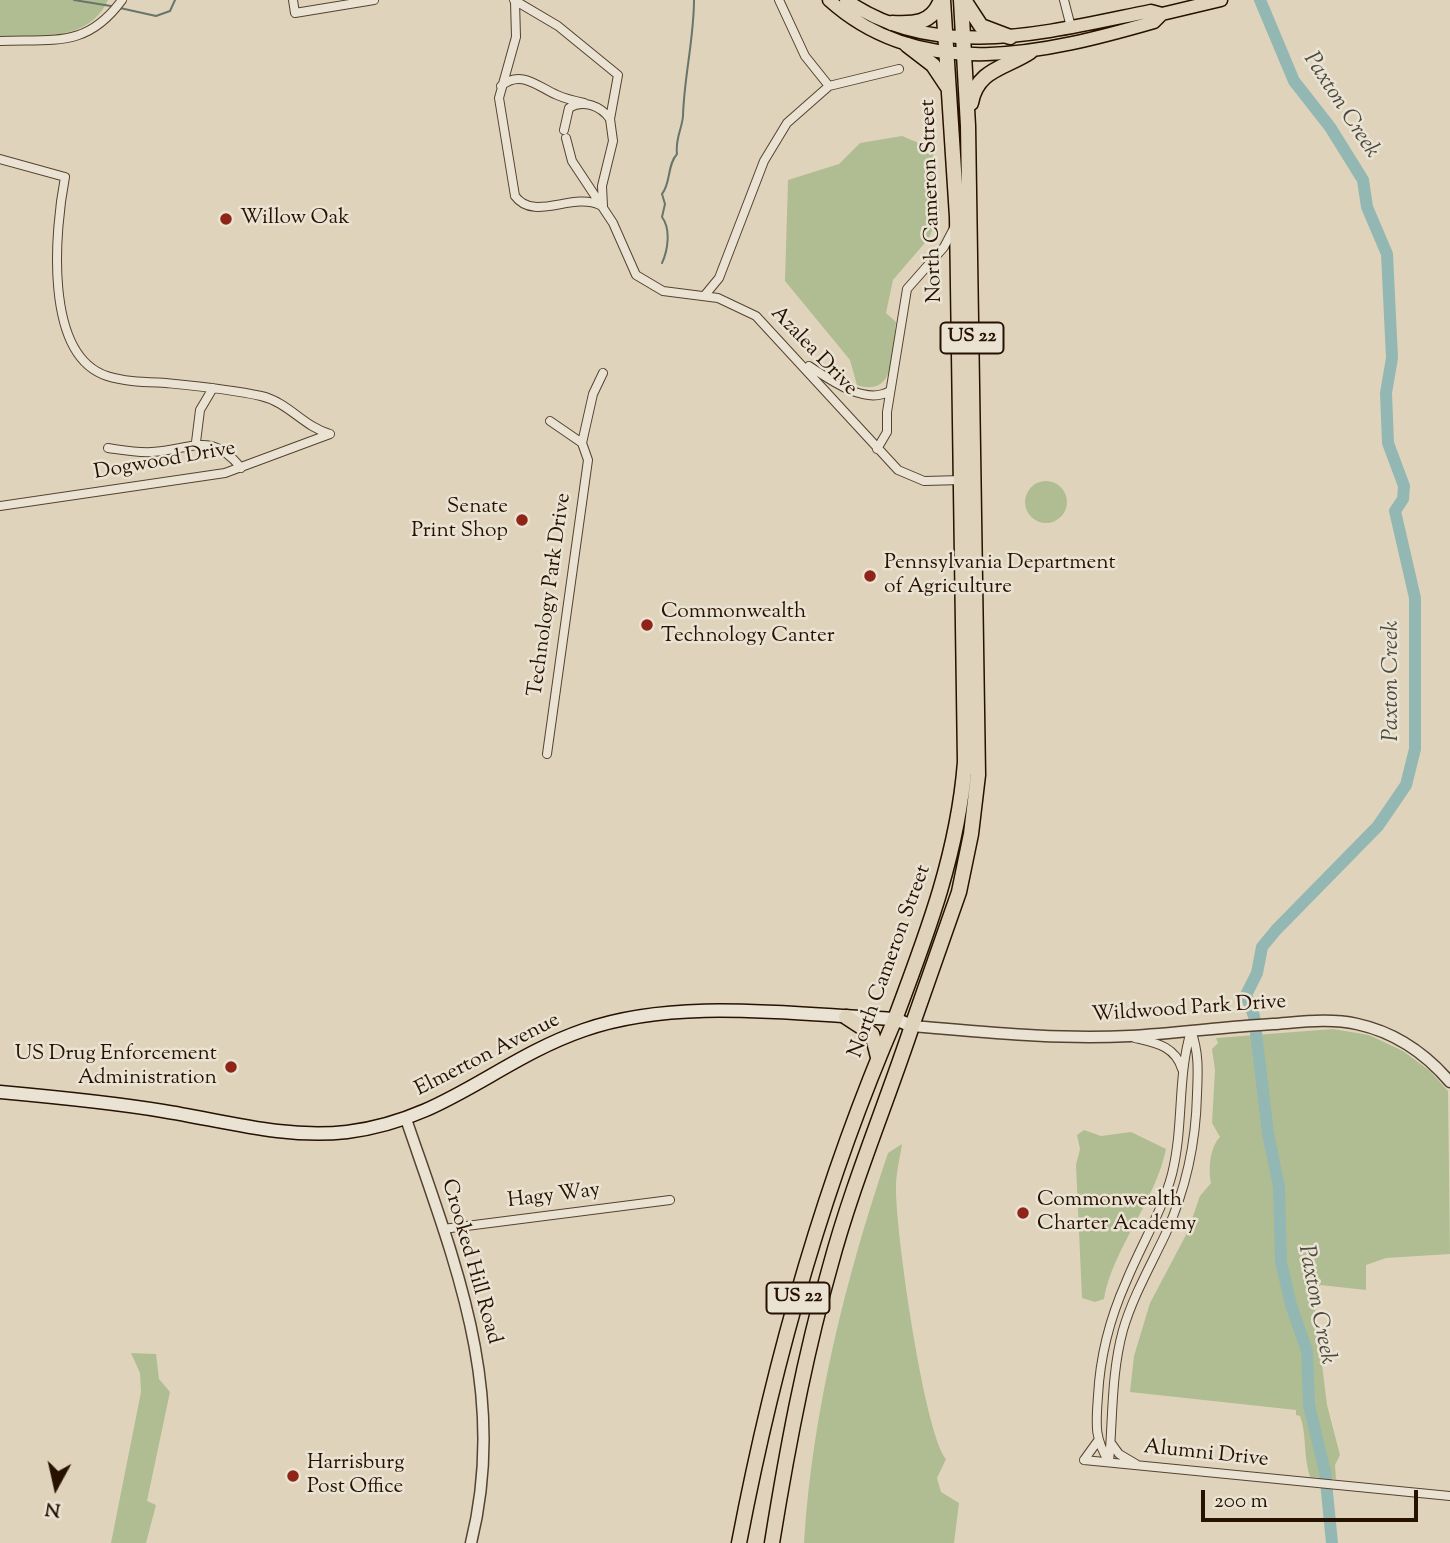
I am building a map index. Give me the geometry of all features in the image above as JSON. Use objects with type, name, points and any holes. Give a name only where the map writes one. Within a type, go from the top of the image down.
[{"type":"highway","points":[[892,23],[924,21],[936,12],[942,0]]},
{"type":"highway","name":"North Cameron Street","points":[[772,1543],[801,1381],[830,1266],[959,892],[974,815],[979,734],[970,481],[957,216],[942,0]]},
{"type":"highway","points":[[962,0],[981,26],[1010,37]]},
{"type":"highway","name":"North Cameron Street","points":[[739,1543],[773,1391],[809,1262],[836,1172],[946,879],[961,800],[970,481],[968,111],[962,0]]},
{"type":"highway","points":[[907,45],[933,65],[949,89]]},
{"type":"highway","points":[[968,111],[974,90],[985,75],[1030,52]]},
{"type":"highway","points":[[846,1017],[872,1034],[878,1059]]},
{"type":"main road","points":[[829,0],[866,27],[907,45],[965,55],[1030,52],[1154,22],[1162,14]]},
{"type":"main road","points":[[846,0],[892,23],[945,36],[964,37],[1010,37],[1151,11],[1162,14],[1221,0]]},
{"type":"main road","name":"Elmerton Avenue","points":[[0,1093],[123,1104],[293,1134],[347,1132],[406,1119],[459,1096],[554,1042],[616,1020],[701,1012],[895,1019],[912,1026]]},
{"type":"street","points":[[293,0],[295,13],[373,0]]},
{"type":"street","points":[[515,0],[558,26],[618,75],[610,119],[614,137],[602,186],[603,206],[580,200],[537,208],[517,199],[499,104],[501,86],[516,37],[515,0]]},
{"type":"street","points":[[779,0],[805,57],[829,86]]},
{"type":"street","points":[[1064,0],[1071,27]]},
{"type":"street","points":[[0,41],[85,35],[98,27],[118,5]]},
{"type":"street","points":[[705,295],[716,285],[724,268],[746,202],[773,144],[803,106],[829,86],[899,69]]},
{"type":"street","points":[[501,86],[510,79],[526,79],[557,95],[602,110],[610,119]]},
{"type":"street","name":"Azalea Drive","points":[[584,103],[569,108],[565,134],[575,166],[603,206],[636,275],[663,291],[705,295],[748,310],[797,359],[893,465],[910,477],[931,482],[970,481]]},
{"type":"street","points":[[0,159],[65,177],[57,230],[57,266],[68,334],[80,358],[89,367],[113,378],[213,388],[200,410],[196,442]]},
{"type":"street","points":[[877,449],[885,437],[907,289],[944,247],[957,216]]},
{"type":"street","points":[[797,359],[855,391],[874,396],[890,391]]},
{"type":"street","name":"Technology Park Drive","points":[[547,754],[588,460],[582,443],[593,394],[603,373]]},
{"type":"street","name":"Dogwood Drive","points":[[0,506],[225,473],[330,434],[276,400],[213,388]]},
{"type":"street","points":[[550,421],[582,443]]},
{"type":"street","points":[[108,448],[151,452],[196,442],[229,452],[241,468]]},
{"type":"street","name":"Wildwood Park Drive","points":[[912,1026],[1028,1035],[1125,1036],[1333,1021],[1369,1027],[1417,1051],[1450,1082]]},
{"type":"street","points":[[1109,1462],[1097,1442],[1098,1389],[1107,1336],[1122,1290],[1153,1226],[1171,1176],[1181,1123],[1183,1073],[1191,1031]]},
{"type":"street","points":[[1109,1462],[1112,1390],[1121,1340],[1138,1289],[1174,1214],[1191,1152],[1197,1073],[1196,1044],[1191,1031]]},
{"type":"street","points":[[1125,1036],[1167,1047],[1178,1059],[1183,1073]]},
{"type":"street","name":"Crooked Hill Road","points":[[406,1119],[469,1310],[483,1400],[484,1458],[471,1543]]},
{"type":"street","name":"Hagy Way","points":[[443,1229],[670,1200]]},
{"type":"street","name":"Alumni Drive","points":[[1097,1442],[1084,1460],[1450,1496]]},
{"type":"street","points":[[1111,1442],[1119,1454],[1138,1465]]},
{"type":"green space","points":[[0,0],[108,0],[99,14],[76,30],[62,34],[0,37]]},
{"type":"green space","points":[[902,136],[926,146],[933,154],[940,210],[929,238],[893,280],[886,313],[896,322],[892,358],[886,378],[879,385],[857,385],[850,360],[785,281],[788,180],[839,164],[860,143]]},
{"type":"green space","points":[[1046,481],[1061,487],[1067,502],[1061,517],[1046,523],[1031,517],[1025,502],[1031,487]]},
{"type":"green space","points":[[1333,1029],[1369,1035],[1403,1051],[1430,1071],[1448,1091],[1450,1254],[1386,1258],[1366,1265],[1366,1290],[1320,1285],[1314,1300],[1327,1405],[1340,1455],[1335,1465],[1336,1479],[1310,1477],[1302,1423],[1296,1410],[1130,1392],[1134,1356],[1150,1303],[1187,1233],[1200,1196],[1211,1183],[1211,1158],[1220,1137],[1212,1123],[1215,1070],[1212,1049],[1218,1043],[1216,1038]]},
{"type":"green space","points":[[1084,1130],[1101,1136],[1131,1132],[1166,1149],[1153,1187],[1116,1262],[1104,1299],[1095,1302],[1082,1298],[1076,1165],[1080,1149],[1077,1135]]},
{"type":"green space","points":[[902,1144],[896,1187],[900,1243],[920,1372],[937,1442],[946,1459],[937,1478],[941,1492],[959,1503],[954,1543],[804,1543],[808,1494],[823,1395],[845,1296],[888,1153]]},
{"type":"green space","points":[[131,1353],[156,1354],[159,1379],[170,1392],[147,1501],[156,1505],[146,1543],[111,1543],[141,1392],[140,1373]]},
{"type":"waterway","points":[[74,0],[111,6]]},
{"type":"waterway","points":[[120,8],[156,16],[170,11],[175,0]]},
{"type":"waterway","points":[[662,263],[668,240],[667,227],[662,217],[665,204],[662,194],[677,154],[694,0]]},
{"type":"waterway","name":"Paxton Creek","points":[[1260,0],[1294,81],[1330,127],[1363,180],[1367,207],[1387,254],[1392,358],[1386,393],[1388,443],[1404,486],[1403,499],[1395,511],[1415,598],[1415,749],[1406,785],[1378,826],[1262,947],[1257,973],[1246,995],[1254,1016],[1268,1133],[1279,1187],[1281,1262],[1291,1305],[1307,1351],[1309,1405],[1325,1472],[1332,1543]]},
{"type":"place","name":"Willow Oak","points":[[226,219]]},
{"type":"place","name":"Senate Print Shop","points":[[522,520]]},
{"type":"place","name":"Pennsylvania Department of Agriculture","points":[[870,576]]},
{"type":"place","name":"Commonwealth Technology Canter","points":[[647,625]]},
{"type":"place","name":"US Drug Enforcement Administration","points":[[231,1067]]},
{"type":"place","name":"Commonwealth Charter Academy","points":[[1023,1213]]},
{"type":"place","name":"Harrisburg Post Office","points":[[293,1476]]}]
